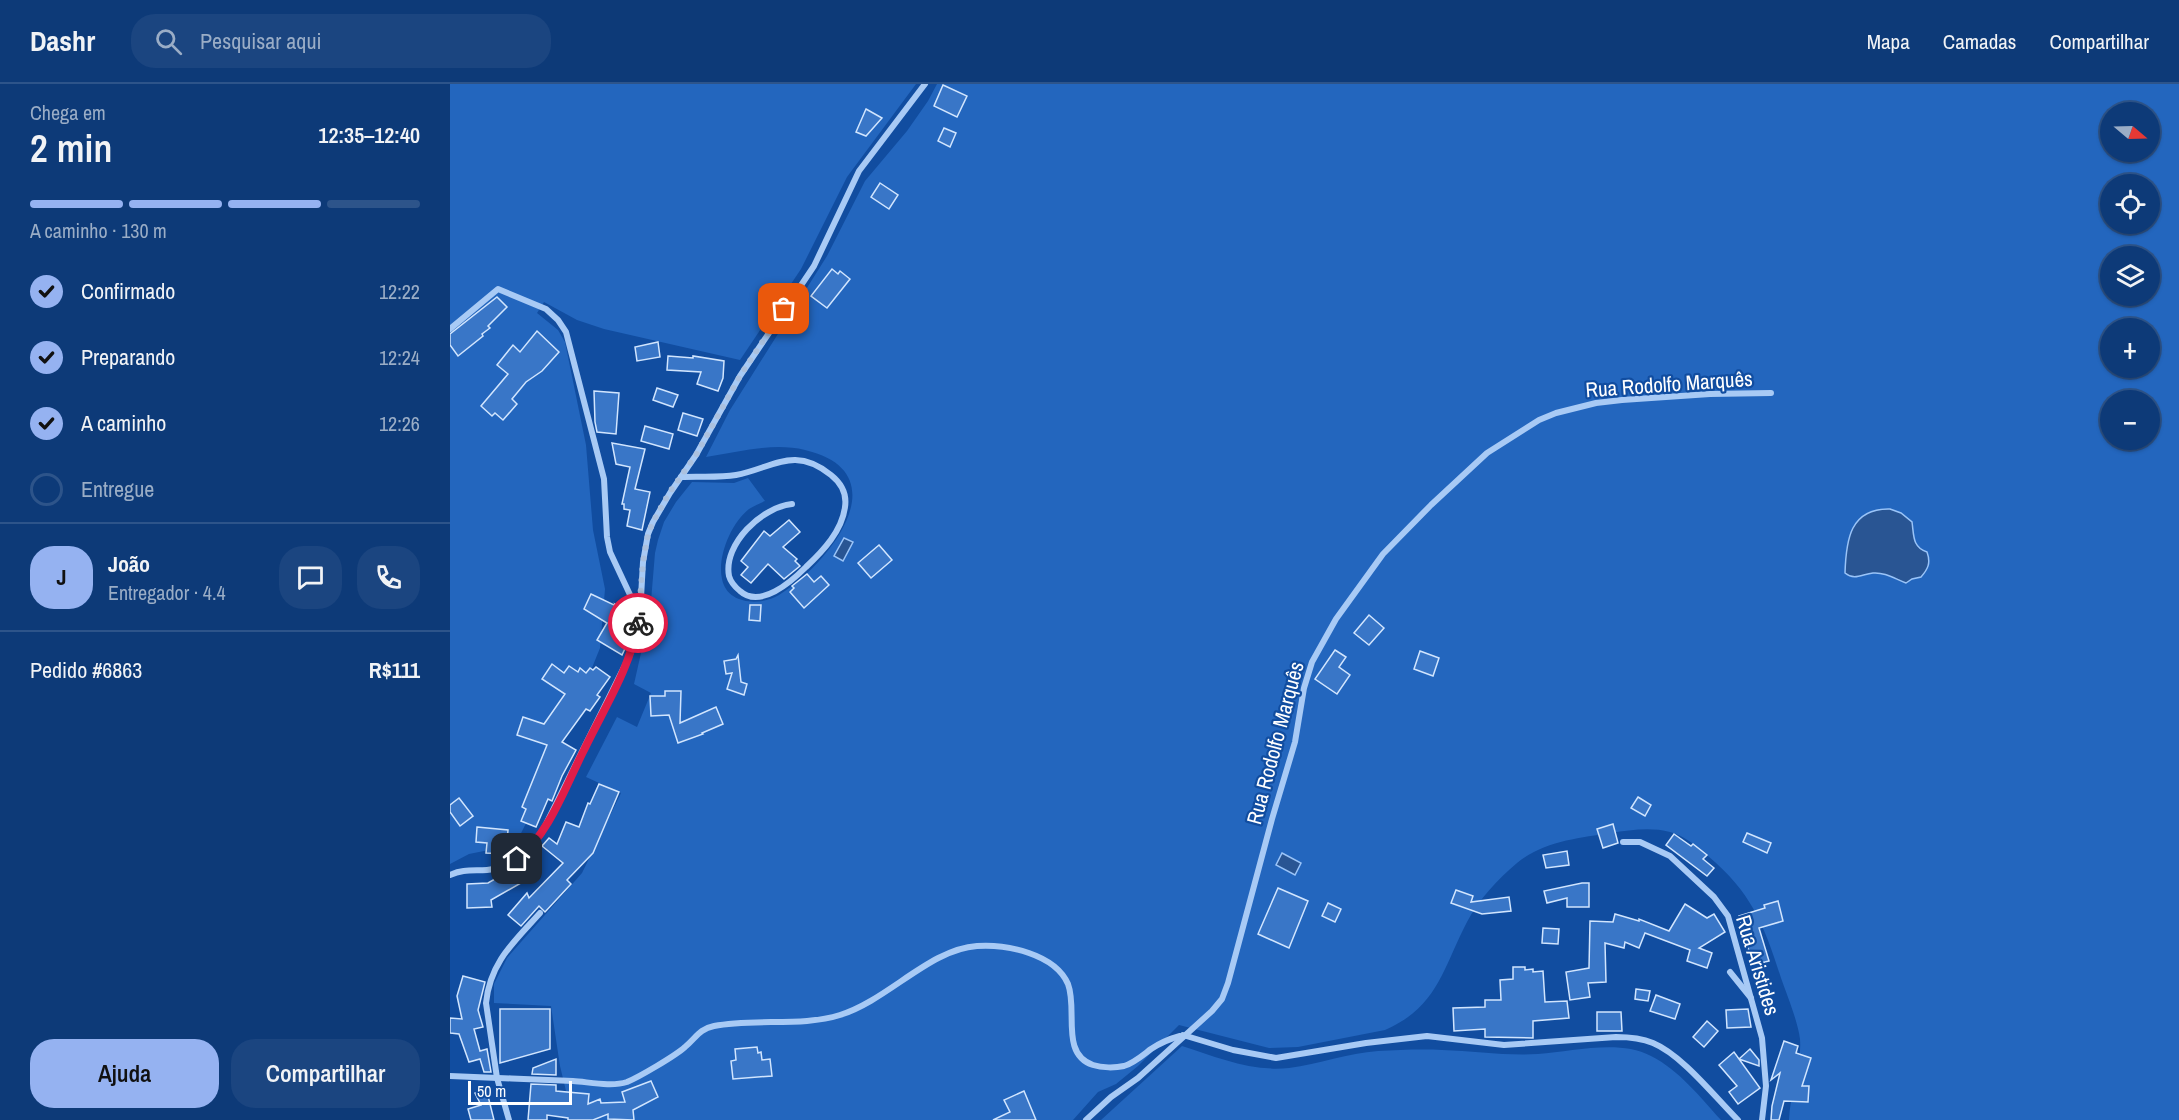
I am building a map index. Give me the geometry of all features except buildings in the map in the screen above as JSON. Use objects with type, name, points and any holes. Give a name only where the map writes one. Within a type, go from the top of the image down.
[{"type":"street","points":[[450,875],[466,870],[491,870],[512,862],[529,848],[546,826],[630,655],[640,615],[643,562],[648,534],[660,508],[696,455],[740,376],[814,266],[859,171],[925,84]]},
{"type":"street","points":[[450,329],[498,289],[546,309],[562,325],[570,342],[586,413],[600,460],[604,479],[610,552],[640,615]]},
{"type":"street","name":"Rua Rodolfo Marquês","points":[[1086,1120],[1138,1078],[1217,1005],[1228,983],[1295,742],[1304,688],[1312,662],[1336,619],[1383,554],[1487,453],[1539,420],[1556,413],[1596,403],[1710,394],[1772,393]]},
{"type":"street","points":[[681,477],[736,475],[777,462],[796,460],[822,469],[841,486],[845,494],[844,516],[819,555],[803,571],[770,594],[759,598],[749,597],[732,584],[729,575],[733,552],[751,524],[772,509],[792,504]]},
{"type":"street","name":"Rua Aristides","points":[[1623,842],[1640,842],[1670,856],[1714,897],[1728,916],[1762,1038],[1766,1086],[1762,1120]]},
{"type":"street","points":[[509,1120],[496,1078],[486,1003],[488,986],[500,958],[540,913]]},
{"type":"street","points":[[450,1076],[625,1083],[685,1047],[703,1029],[741,1022],[818,1019],[839,1015],[860,1007],[887,992],[946,953],[976,946],[993,946],[1036,956],[1062,973],[1068,984],[1073,1004],[1075,1049],[1079,1058],[1085,1063],[1098,1067],[1125,1066],[1167,1040],[1183,1035],[1233,1050],[1276,1058],[1366,1043],[1427,1036],[1504,1045],[1616,1037],[1636,1038],[1661,1047],[1679,1060],[1738,1120]]},
{"type":"street","points":[[1730,972],[1753,1001]]},
{"type":"shaded area","points":[[450,84],[916,84],[847,177],[801,269],[740,360],[604,329],[577,320],[544,302],[537,313],[558,330],[565,342],[586,445],[593,530],[605,589],[600,648],[540,796],[518,839],[509,846],[469,854],[450,864]]},
{"type":"shaded area","points":[[937,84],[2179,84],[2179,1120],[1789,1120],[1800,1039],[1792,1008],[1769,942],[1755,911],[1736,883],[1690,842],[1670,832],[1648,829],[1587,837],[1550,845],[1517,863],[1477,905],[1437,985],[1417,1010],[1403,1021],[1385,1030],[1298,1047],[1269,1048],[1179,1025],[1138,1066],[1116,1084],[1098,1092],[1073,1120],[573,1120],[560,1066],[551,1006],[494,1003],[494,984],[507,958],[582,873],[621,793],[586,777],[617,717],[637,727],[651,693],[634,684],[650,613],[658,540],[664,522],[676,502],[692,482],[734,483],[748,478],[765,501],[749,509],[736,523],[727,541],[721,570],[725,588],[730,594],[754,602],[772,599],[798,581],[834,542],[847,520],[852,498],[849,478],[834,462],[805,450],[781,447],[706,457],[730,410],[827,256],[865,181],[907,131]]},
{"type":"shaded area","points":[[1890,509],[1901,513],[1912,522],[1916,544],[1927,552],[1929,563],[1921,577],[1906,583],[1882,574],[1873,573],[1855,577],[1845,573],[1849,538],[1858,520],[1877,510]]},
{"type":"shaded area","points":[[844,538],[853,542],[843,561],[834,556]]},
{"type":"shaded area","points":[[1282,853],[1301,863],[1295,875],[1276,865]]},
{"type":"shaded area","points":[[1182,1046],[1234,1063],[1275,1069],[1378,1051],[1434,1050],[1526,1054],[1610,1047],[1624,1048],[1651,1056],[1671,1069],[1721,1120],[1101,1120]]},
{"type":"way so far","points":[[638,623],[643,562],[648,534],[653,522],[669,493],[696,455],[740,376],[784,309]]},
{"type":"route","points":[[517,859],[546,826],[615,689],[630,655],[638,623]]}]
